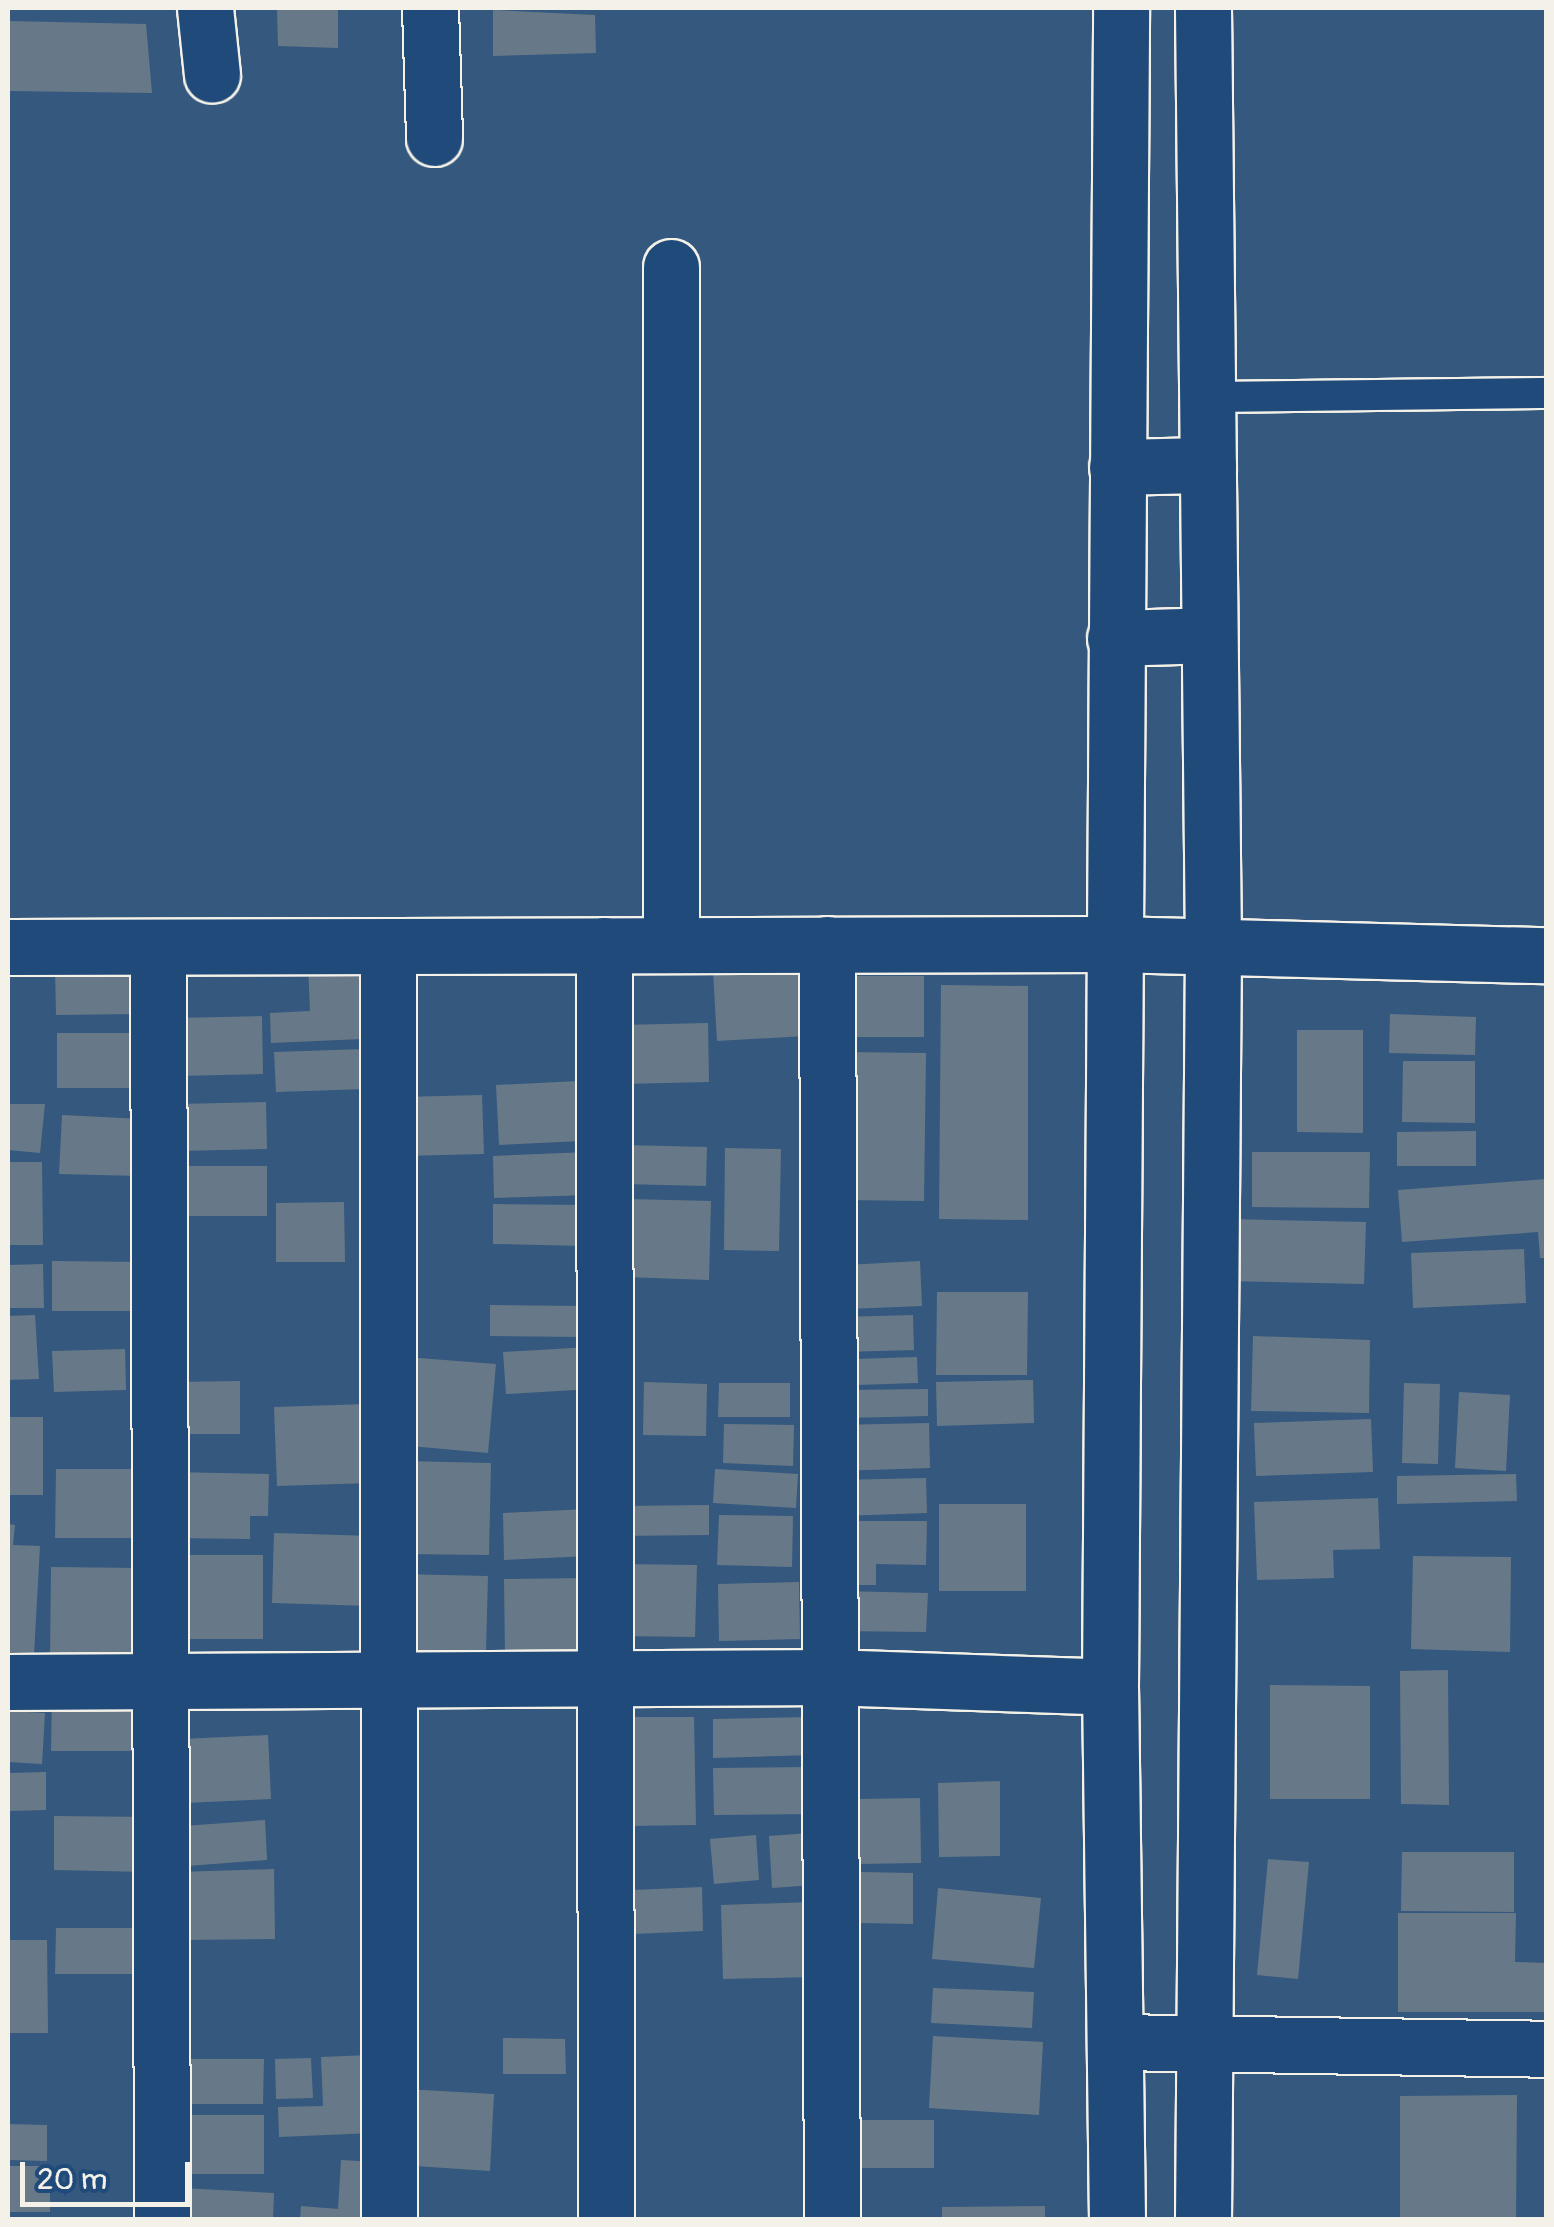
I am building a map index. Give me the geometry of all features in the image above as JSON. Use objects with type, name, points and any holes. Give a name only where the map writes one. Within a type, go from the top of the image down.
[{"type":"street","points":[[205,8],[212,75]]},
{"type":"street","points":[[430,8],[434,138]]},
{"type":"street","points":[[1117,2220],[1110,1687],[1121,8]]},
{"type":"street","points":[[1203,8],[1213,947],[1204,2220]]},
{"type":"street","points":[[670,945],[671,267]]},
{"type":"street","points":[[1117,468],[1208,465]]},
{"type":"street","points":[[1115,638],[1209,635]]},
{"type":"street","points":[[827,944],[832,2220]]},
{"type":"street","points":[[8,948],[1113,944],[1546,954]]},
{"type":"street","points":[[604,945],[606,2220]]},
{"type":"street","points":[[388,946],[389,2220]]},
{"type":"street","points":[[158,947],[162,2220]]},
{"type":"street","points":[[8,1682],[829,1677],[1110,1687]]},
{"type":"street","points":[[1115,2042],[1546,2049]]},
{"type":"lane","points":[[1207,398],[1546,393]]},
{"type":"building","points":[[277,8],[338,8],[338,48],[278,46]]},
{"type":"building","points":[[493,10],[595,15],[596,53],[493,56]]},
{"type":"building","points":[[8,21],[146,24],[152,93],[8,91]]},
{"type":"building","points":[[712,954],[802,966],[806,1036],[717,1041]]},
{"type":"building","points":[[360,960],[362,1039],[271,1043],[270,1013],[310,1011],[308,962]]},
{"type":"building","points":[[136,966],[137,1014],[56,1015],[55,967]]},
{"type":"building","points":[[841,976],[924,976],[924,1037],[840,1037]]},
{"type":"building","points":[[941,985],[1028,986],[1028,1220],[939,1219]]},
{"type":"building","points":[[1390,1014],[1476,1017],[1475,1055],[1389,1053]]},
{"type":"building","points":[[262,1016],[263,1074],[178,1076],[176,1018]]},
{"type":"building","points":[[708,1023],[709,1082],[622,1084],[621,1025]]},
{"type":"building","points":[[1297,1030],[1363,1030],[1363,1133],[1297,1132]]},
{"type":"building","points":[[57,1033],[138,1033],[137,1088],[57,1088]]},
{"type":"building","points":[[365,1049],[366,1089],[276,1092],[274,1052]]},
{"type":"building","points":[[844,1052],[926,1053],[924,1201],[842,1200]]},
{"type":"building","points":[[1403,1061],[1475,1061],[1475,1123],[1402,1122]]},
{"type":"building","points":[[579,1081],[582,1141],[499,1145],[496,1085]]},
{"type":"building","points":[[482,1095],[484,1154],[402,1156],[401,1097]]},
{"type":"building","points":[[266,1102],[267,1149],[179,1151],[178,1104]]},
{"type":"building","points":[[8,1104],[45,1104],[40,1153],[8,1150]]},
{"type":"building","points":[[62,1115],[142,1119],[139,1176],[59,1174]]},
{"type":"building","points":[[1476,1131],[1476,1166],[1397,1166],[1397,1132]]},
{"type":"building","points":[[624,1145],[707,1147],[706,1186],[622,1184]]},
{"type":"building","points":[[725,1148],[781,1149],[779,1251],[724,1250]]},
{"type":"building","points":[[588,1152],[590,1195],[494,1198],[493,1156]]},
{"type":"building","points":[[1252,1152],[1370,1152],[1369,1208],[1252,1207]]},
{"type":"building","points":[[8,1162],[42,1162],[43,1245],[8,1245]]},
{"type":"building","points":[[182,1166],[267,1166],[267,1216],[182,1216]]},
{"type":"building","points":[[1546,1179],[1546,1258],[1540,1258],[1538,1232],[1402,1242],[1398,1190]]},
{"type":"building","points":[[628,1199],[711,1201],[709,1280],[625,1277]]},
{"type":"building","points":[[344,1202],[345,1262],[276,1262],[276,1203]]},
{"type":"building","points":[[493,1204],[586,1205],[585,1246],[493,1244]]},
{"type":"building","points":[[1229,1219],[1366,1222],[1364,1284],[1228,1281]]},
{"type":"building","points":[[1524,1249],[1526,1303],[1413,1308],[1411,1253]]},
{"type":"building","points":[[52,1261],[143,1262],[143,1311],[52,1311]]},
{"type":"building","points":[[920,1261],[922,1306],[848,1309],[845,1265]]},
{"type":"building","points":[[43,1264],[44,1308],[8,1308],[8,1265]]},
{"type":"building","points":[[937,1292],[1028,1292],[1027,1375],[936,1375]]},
{"type":"building","points":[[490,1305],[585,1306],[584,1337],[490,1336]]},
{"type":"building","points":[[35,1315],[39,1379],[8,1380],[8,1316]]},
{"type":"building","points":[[913,1315],[914,1350],[841,1352],[840,1317]]},
{"type":"building","points":[[1253,1336],[1370,1340],[1369,1413],[1251,1411]]},
{"type":"building","points":[[590,1347],[592,1389],[506,1394],[503,1352]]},
{"type":"building","points":[[125,1349],[126,1390],[54,1392],[52,1351]]},
{"type":"building","points":[[406,1357],[496,1364],[488,1453],[399,1445]]},
{"type":"building","points":[[917,1357],[918,1383],[856,1385],[855,1359]]},
{"type":"building","points":[[1033,1380],[1034,1423],[937,1426],[936,1382]]},
{"type":"building","points":[[240,1381],[240,1434],[175,1434],[175,1382]]},
{"type":"building","points":[[644,1382],[707,1384],[706,1436],[643,1435]]},
{"type":"building","points":[[719,1383],[790,1383],[790,1417],[718,1417]]},
{"type":"building","points":[[1404,1383],[1440,1384],[1438,1464],[1402,1463]]},
{"type":"building","points":[[928,1389],[928,1416],[848,1418],[847,1390]]},
{"type":"building","points":[[1459,1392],[1510,1395],[1506,1471],[1455,1468]]},
{"type":"building","points":[[367,1404],[370,1483],[277,1486],[274,1407]]},
{"type":"building","points":[[8,1417],[43,1417],[43,1495],[8,1495]]},
{"type":"building","points":[[1371,1419],[1373,1472],[1256,1476],[1254,1423]]},
{"type":"building","points":[[929,1423],[930,1468],[837,1471],[837,1425]]},
{"type":"building","points":[[724,1424],[794,1425],[793,1466],[723,1463]]},
{"type":"building","points":[[404,1461],[491,1463],[489,1555],[403,1554]]},
{"type":"building","points":[[56,1469],[145,1469],[145,1538],[55,1538]]},
{"type":"building","points":[[715,1469],[798,1474],[796,1508],[713,1503]]},
{"type":"building","points":[[171,1472],[269,1474],[268,1516],[250,1516],[250,1539],[170,1538]]},
{"type":"building","points":[[1516,1474],[1517,1501],[1397,1504],[1397,1476]]},
{"type":"building","points":[[926,1478],[927,1513],[842,1516],[840,1480]]},
{"type":"building","points":[[1378,1498],[1380,1549],[1333,1550],[1334,1578],[1257,1580],[1254,1502]]},
{"type":"building","points":[[939,1504],[1026,1504],[1026,1591],[939,1591]]},
{"type":"building","points":[[709,1505],[709,1535],[619,1536],[618,1506]]},
{"type":"building","points":[[588,1509],[590,1556],[504,1560],[503,1513]]},
{"type":"building","points":[[719,1515],[793,1516],[792,1567],[717,1565]]},
{"type":"building","points":[[835,1521],[927,1521],[926,1565],[876,1564],[876,1585],[834,1585]]},
{"type":"building","points":[[8,1524],[15,1525],[13,1545],[40,1546],[34,1655],[8,1654]]},
{"type":"building","points":[[274,1533],[372,1536],[370,1606],[272,1603]]},
{"type":"building","points":[[178,1555],[263,1555],[263,1639],[178,1639]]},
{"type":"building","points":[[1413,1556],[1511,1557],[1510,1652],[1411,1649]]},
{"type":"building","points":[[620,1564],[697,1565],[695,1637],[619,1636]]},
{"type":"building","points":[[51,1567],[142,1568],[141,1663],[50,1661]]},
{"type":"building","points":[[398,1574],[488,1576],[486,1652],[396,1650]]},
{"type":"building","points":[[587,1578],[588,1655],[505,1655],[504,1579]]},
{"type":"building","points":[[799,1582],[800,1639],[719,1641],[718,1584]]},
{"type":"building","points":[[839,1591],[928,1593],[926,1632],[838,1631]]},
{"type":"building","points":[[1448,1670],[1449,1805],[1401,1804],[1400,1671]]},
{"type":"building","points":[[1270,1685],[1370,1686],[1370,1799],[1270,1799]]},
{"type":"building","points":[[52,1692],[142,1693],[142,1751],[51,1751]]},
{"type":"building","points":[[8,1711],[45,1713],[42,1764],[8,1762]]},
{"type":"building","points":[[625,1717],[694,1717],[696,1825],[626,1826]]},
{"type":"building","points":[[811,1717],[812,1755],[713,1758],[713,1719]]},
{"type":"building","points":[[268,1735],[271,1799],[185,1803],[182,1739]]},
{"type":"building","points":[[814,1767],[814,1814],[714,1815],[713,1768]]},
{"type":"building","points":[[46,1772],[46,1810],[8,1811],[8,1773]]},
{"type":"building","points":[[1000,1781],[1000,1856],[939,1857],[938,1783]]},
{"type":"building","points":[[920,1798],[921,1863],[858,1864],[857,1799]]},
{"type":"building","points":[[54,1816],[149,1817],[148,1872],[54,1870]]},
{"type":"building","points":[[265,1820],[267,1860],[187,1866],[184,1826]]},
{"type":"building","points":[[810,1833],[814,1885],[772,1888],[769,1836]]},
{"type":"building","points":[[756,1835],[759,1880],[714,1884],[710,1839]]},
{"type":"building","points":[[1402,1852],[1514,1852],[1514,1912],[1401,1911]]},
{"type":"building","points":[[1268,1859],[1309,1862],[1298,1979],[1257,1975]]},
{"type":"building","points":[[274,1869],[275,1939],[180,1940],[178,1872]]},
{"type":"building","points":[[861,1872],[913,1873],[913,1924],[860,1923]]},
{"type":"building","points":[[702,1887],[703,1931],[633,1934],[632,1890]]},
{"type":"building","points":[[938,1888],[1041,1898],[1034,1968],[932,1959]]},
{"type":"building","points":[[812,1902],[814,1977],[723,1979],[721,1905]]},
{"type":"building","points":[[1398,1913],[1516,1913],[1515,1962],[1546,1963],[1546,2012],[1398,2012]]},
{"type":"building","points":[[56,1928],[145,1928],[145,1974],[55,1974]]},
{"type":"building","points":[[8,1940],[47,1940],[48,2033],[8,2033]]},
{"type":"building","points":[[933,1988],[1034,1992],[1032,2028],[931,2023]]},
{"type":"building","points":[[933,2036],[1043,2042],[1039,2115],[929,2108]]},
{"type":"building","points":[[503,2038],[565,2039],[566,2074],[503,2074]]},
{"type":"building","points":[[370,2055],[373,2133],[279,2137],[278,2107],[323,2106],[321,2057]]},
{"type":"building","points":[[311,2058],[313,2098],[276,2099],[275,2059]]},
{"type":"building","points":[[173,2059],[264,2059],[263,2104],[173,2104]]},
{"type":"building","points":[[405,2089],[494,2094],[490,2171],[400,2165]]},
{"type":"building","points":[[1517,2095],[1516,2220],[1400,2220],[1400,2096]]},
{"type":"building","points":[[182,2115],[264,2115],[264,2174],[181,2174]]},
{"type":"building","points":[[850,2120],[934,2120],[934,2168],[850,2168]]},
{"type":"building","points":[[8,2124],[47,2125],[47,2161],[8,2160]]},
{"type":"building","points":[[341,2160],[375,2162],[371,2220],[300,2220],[301,2206],[338,2209]]},
{"type":"building","points":[[8,2166],[50,2166],[50,2212],[8,2212]]},
{"type":"building","points":[[182,2188],[274,2193],[273,2220],[180,2220]]},
{"type":"building","points":[[1045,2206],[1045,2220],[942,2220],[942,2207]]}]
